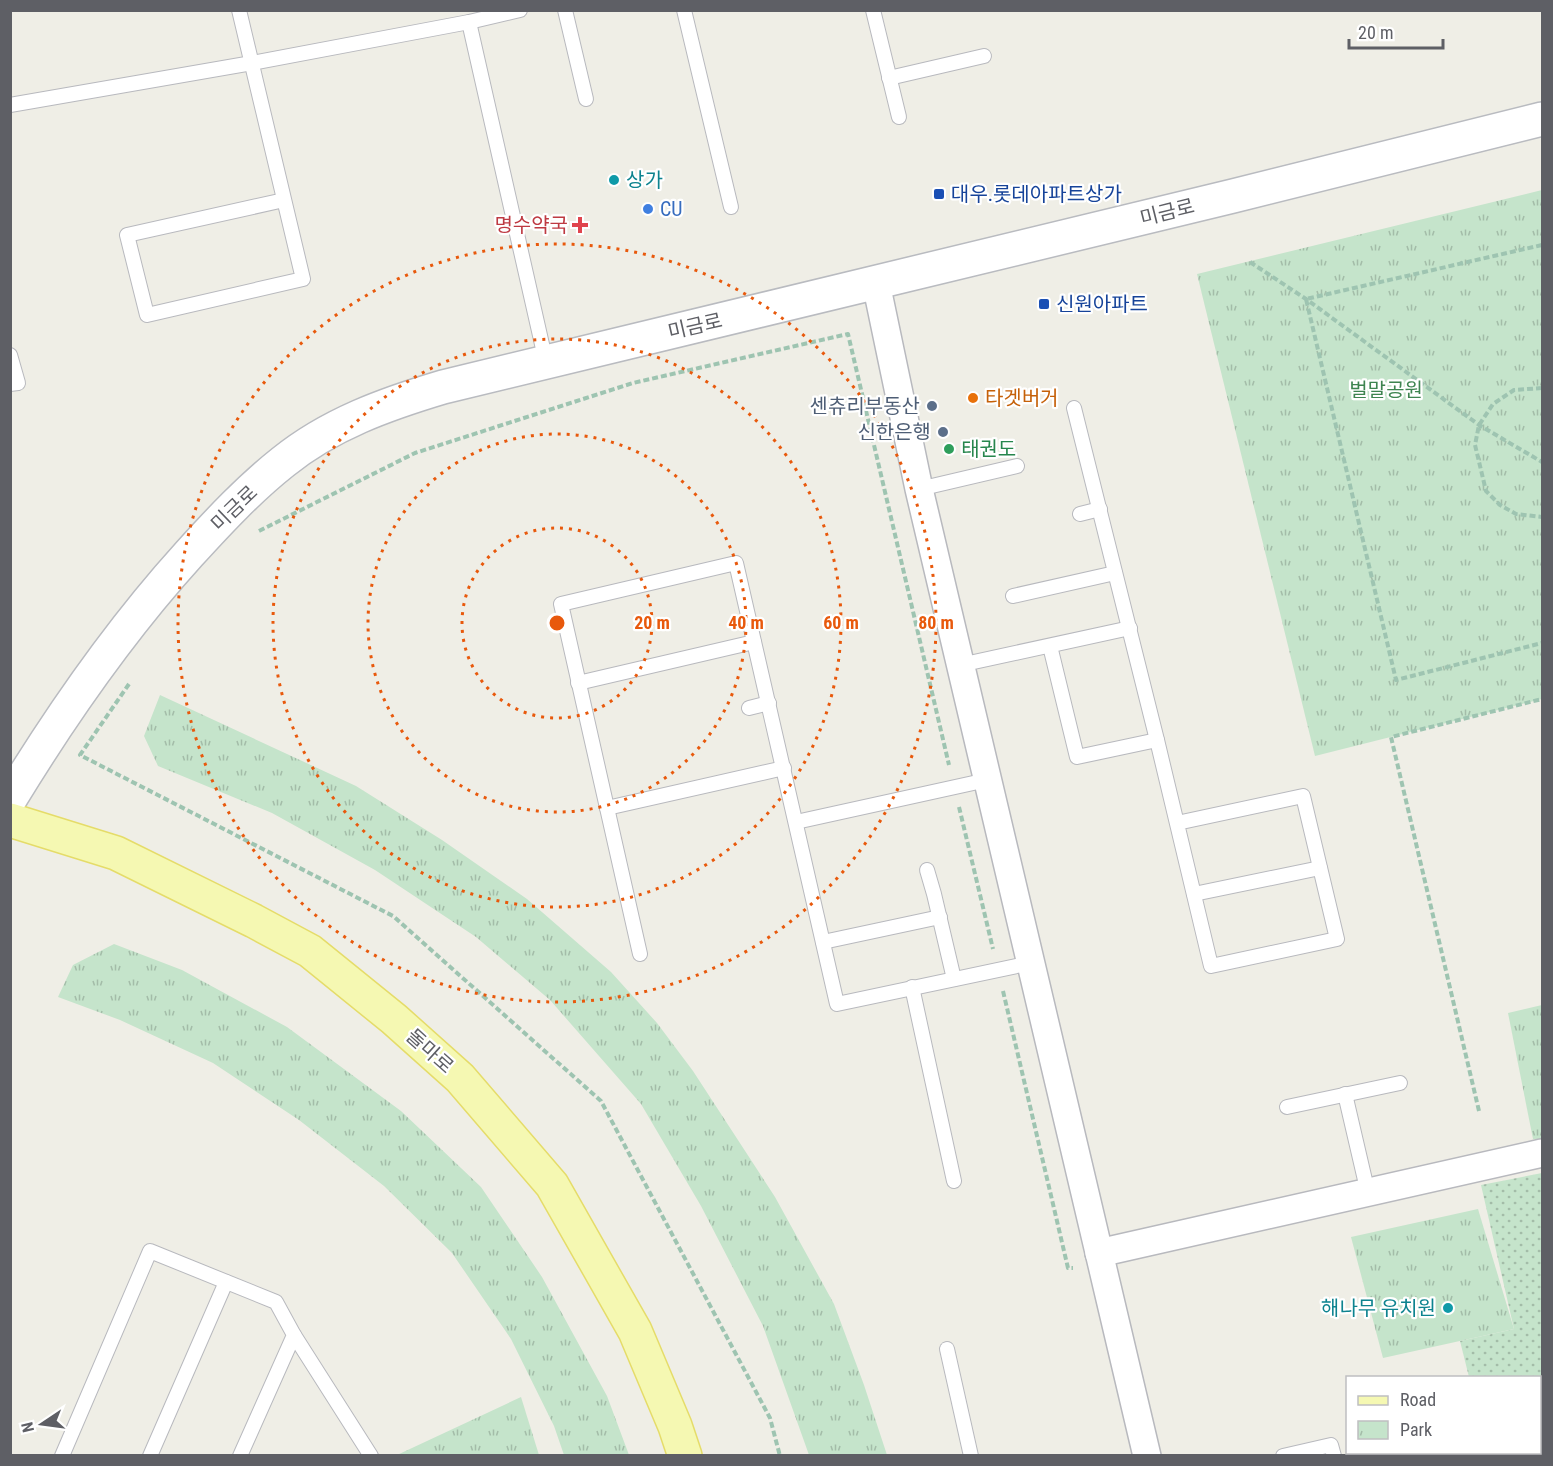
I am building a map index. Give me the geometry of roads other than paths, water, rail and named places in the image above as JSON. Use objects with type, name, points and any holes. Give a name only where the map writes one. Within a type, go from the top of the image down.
[{"type":"main road","name":"미금로","points":[[10,799],[45,743],[116,640],[152,595],[226,513],[284,461],[351,420],[396,401],[442,387],[1542,119]]},
{"type":"main road","name":"돌마로","points":[[10,820],[116,853],[254,921],[309,951],[394,1019],[460,1078],[552,1185],[635,1331],[685,1455]]},
{"type":"street","points":[[876,283],[919,489],[1146,1455]]},
{"type":"street","points":[[1099,1253],[1542,1153]]},
{"type":"lane","points":[[239,10],[285,200],[303,279],[147,315],[127,235],[285,200]]},
{"type":"lane","points":[[10,105],[252,63],[469,22],[519,10]]},
{"type":"lane","points":[[565,10],[586,99]]},
{"type":"lane","points":[[684,10],[730,207]]},
{"type":"lane","points":[[873,10],[899,117]]},
{"type":"lane","points":[[469,22],[546,362]]},
{"type":"lane","points":[[889,78],[984,56]]},
{"type":"lane","points":[[10,355],[18,382],[10,384]]},
{"type":"lane","points":[[1074,408],[1130,628],[1211,966],[1337,939],[1303,796],[1177,823]]},
{"type":"lane","points":[[919,489],[1017,466]]},
{"type":"lane","points":[[1080,514],[1100,509]]},
{"type":"lane","points":[[640,954],[561,604],[736,563],[837,1004],[1031,963]]},
{"type":"lane","points":[[1013,596],[1115,573]]},
{"type":"lane","points":[[960,665],[1130,628]]},
{"type":"lane","points":[[578,683],[754,642]]},
{"type":"lane","points":[[1050,646],[1077,757],[1157,740]]},
{"type":"lane","points":[[749,708],[768,703]]},
{"type":"lane","points":[[607,808],[783,768]]},
{"type":"lane","points":[[796,822],[987,780]]},
{"type":"lane","points":[[1194,894],[1320,868]]},
{"type":"lane","points":[[927,870],[954,979]]},
{"type":"lane","points":[[823,942],[940,917]]},
{"type":"lane","points":[[912,987],[954,1181]]},
{"type":"lane","points":[[1287,1107],[1400,1083]]},
{"type":"lane","points":[[1345,1094],[1368,1193]]},
{"type":"lane","points":[[62,1455],[150,1251],[276,1302],[294,1335],[371,1455]]},
{"type":"lane","points":[[150,1455],[226,1282]]},
{"type":"lane","points":[[240,1455],[294,1335]]},
{"type":"lane","points":[[946,1348],[971,1455]]},
{"type":"lane","points":[[1283,1455],[1331,1445],[1334,1455]]},
{"type":"place","name":"상가","points":[[614,180]]},
{"type":"place","name":"대우.롯데아파트상가","points":[[939,194]]},
{"type":"place","name":"CU","points":[[648,209]]},
{"type":"place","name":"명수약국","points":[[580,225]]},
{"type":"place","name":"신원아파트","points":[[1044,304]]},
{"type":"place","name":"타겟버거","points":[[973,398]]},
{"type":"place","name":"센츄리부동산","points":[[932,406]]},
{"type":"place","name":"신한은행","points":[[943,432]]},
{"type":"place","name":"태권도","points":[[949,449]]},
{"type":"place","name":"해나무 유치원","points":[[1448,1308]]},
{"type":"park label","name":"벌말공원","points":[[1386,390]]}]
